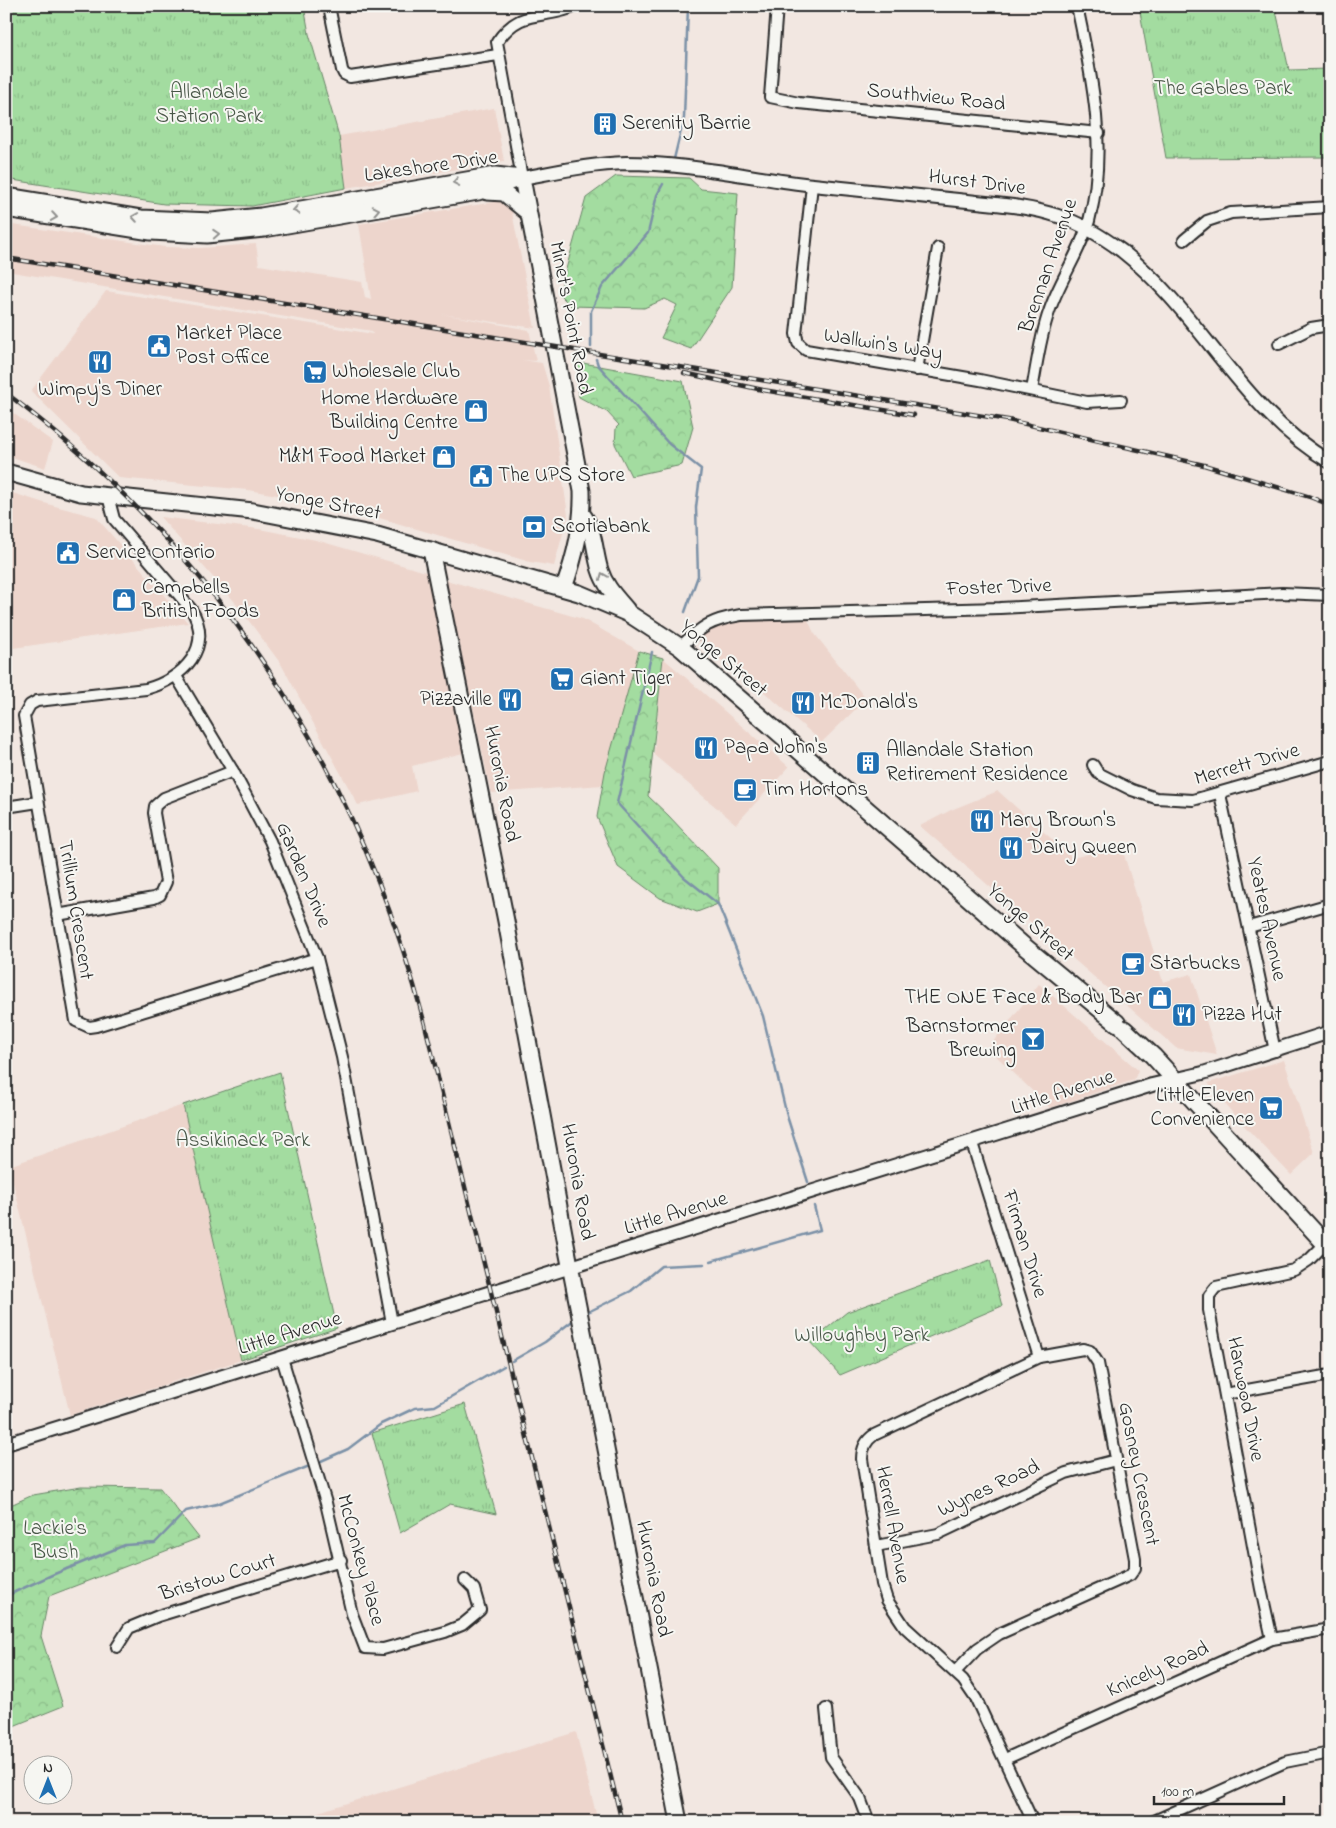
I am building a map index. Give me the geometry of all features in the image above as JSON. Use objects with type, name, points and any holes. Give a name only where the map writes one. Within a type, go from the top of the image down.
[{"type":"main road","name":"Lakeshore Drive","points":[[6,196],[141,218],[212,221],[261,216],[495,175],[522,178]]},
{"type":"main road","name":"Lakeshore Drive","points":[[6,209],[151,232],[207,235],[274,228],[478,192],[522,178]]},
{"type":"main road","name":"Minet's Point Road","points":[[522,178],[582,491],[582,514],[578,543],[564,588]]},
{"type":"main road","points":[[478,192],[504,193],[527,212]]},
{"type":"main road","name":"Yonge Street","points":[[6,472],[64,489],[108,496],[290,516],[377,534],[564,588],[612,605],[631,615],[680,647],[960,891],[1120,1026],[1174,1080],[1327,1246]]},
{"type":"main road","points":[[582,514],[590,523],[595,552],[605,582],[631,615]]},
{"type":"main road","name":"Huronia Road","points":[[431,550],[506,921],[571,1268],[679,1822]]},
{"type":"street","points":[[329,6],[342,70],[344,74],[350,77],[498,55],[497,42],[506,28],[524,18],[576,6]]},
{"type":"street","name":"Southview Road","points":[[777,6],[770,97],[809,104],[1099,133]]},
{"type":"street","name":"Brennan Avenue","points":[[1032,390],[1049,311],[1086,228],[1094,186],[1099,133],[1089,66],[1077,6]]},
{"type":"street","name":"Minet's Point Road","points":[[498,55],[522,178]]},
{"type":"street","name":"Hurst Drive","points":[[522,178],[576,168],[626,164],[703,170],[812,185],[1024,208],[1058,216],[1086,228],[1120,250],[1156,281],[1180,307],[1263,410],[1290,436],[1330,462]]},
{"type":"street","name":"Wallwin's Way","points":[[812,185],[796,334],[798,343],[812,353],[1032,390],[1087,402],[1121,400]]},
{"type":"street","points":[[1184,240],[1207,221],[1231,213],[1330,207]]},
{"type":"street","points":[[918,370],[938,248]]},
{"type":"street","points":[[1279,344],[1311,328],[1330,325]]},
{"type":"street","points":[[108,496],[114,519],[198,619],[200,630],[198,648],[188,665],[176,676]]},
{"type":"street","name":"Foster Drive","points":[[680,647],[714,620],[741,615],[1000,608],[1282,593],[1330,595]]},
{"type":"street","name":"Garden Drive","points":[[176,676],[233,771],[278,859],[317,958],[342,1057],[392,1323]]},
{"type":"street","name":"Trillium Crescent","points":[[176,676],[146,689],[37,702],[30,705],[24,716],[73,1015],[76,1021],[89,1027],[317,958]]},
{"type":"street","name":"Merrett Drive","points":[[1094,765],[1098,773],[1132,790],[1156,798],[1193,800],[1220,794],[1330,761]]},
{"type":"street","points":[[57,915],[154,898],[160,895],[166,882],[154,813],[155,806],[164,798],[233,771]]},
{"type":"street","name":"Yeates Avenue","points":[[1220,794],[1275,1051]]},
{"type":"street","points":[[6,807],[38,802]]},
{"type":"street","points":[[1249,927],[1330,904]]},
{"type":"street","name":"Little Avenue","points":[[6,1444],[195,1383],[282,1358],[1174,1080],[1275,1051],[1330,1032]]},
{"type":"street","name":"Firman Drive","points":[[972,1143],[1039,1357]]},
{"type":"street","name":"Harwood Drive","points":[[1272,1639],[1209,1310],[1209,1296],[1213,1289],[1294,1270],[1327,1246]]},
{"type":"street","name":"Gosney Crescent","points":[[955,1672],[977,1649],[999,1634],[1133,1572],[1135,1558],[1095,1356],[1090,1351],[1083,1349],[1039,1357]]},
{"type":"street","name":"Herrell Avenue","points":[[1033,1822],[976,1698],[955,1672],[905,1627],[894,1612],[882,1584],[862,1450],[868,1439],[1039,1357]]},
{"type":"street","name":"McConkey Place","points":[[282,1358],[341,1560],[352,1614],[365,1648],[383,1649],[445,1632],[462,1624],[480,1610],[474,1589],[466,1580]]},
{"type":"street","points":[[1225,1394],[1330,1376]]},
{"type":"street","name":"Wynes Road","points":[[876,1546],[938,1534],[1066,1473],[1116,1460]]},
{"type":"street","name":"Bristow Court","points":[[116,1647],[129,1628],[158,1616],[341,1560]]},
{"type":"street","name":"Knicely Road","points":[[1005,1759],[1272,1639],[1330,1629]]},
{"type":"street","points":[[826,1709],[831,1757],[860,1798],[868,1822]]},
{"type":"street","points":[[1159,1820],[1285,1762],[1330,1753]]},
{"type":"shaded area","points":[[494,108],[504,161],[346,188],[339,136]]},
{"type":"shaded area","points":[[501,201],[510,202],[535,328],[442,314],[529,330],[536,361],[522,360],[542,363],[549,386],[568,515],[554,566],[530,562],[335,505],[248,490],[119,478],[31,391],[106,291],[373,334],[372,331],[6,271],[6,224],[165,247],[201,248],[256,244],[259,265],[362,282],[365,297],[371,299],[359,224]]},
{"type":"shaded area","points":[[6,408],[53,442],[45,468],[6,455]]},
{"type":"shaded area","points":[[6,491],[96,517],[188,623],[6,649]]},
{"type":"shaded area","points":[[160,517],[259,529],[316,540],[429,573],[463,753],[412,766],[417,791],[358,805],[281,664],[234,601]]},
{"type":"shaded area","points":[[446,580],[583,619],[639,651],[603,785],[491,793]]},
{"type":"shaded area","points":[[741,620],[808,620],[814,633],[866,699],[822,742],[763,691],[747,683],[700,642],[700,638],[706,630],[716,623]]},
{"type":"shaded area","points":[[663,658],[789,767],[736,824],[654,755]]},
{"type":"shaded area","points":[[998,791],[1073,858],[1121,845],[1163,982],[1191,974],[1217,1055],[1176,1048],[920,826],[951,810]]},
{"type":"shaded area","points":[[1039,984],[1138,1070],[1134,1080],[1050,1108],[988,1048]]},
{"type":"shaded area","points":[[1284,1060],[1314,1153],[1291,1175],[1235,1116],[1208,1083]]},
{"type":"shaded area","points":[[183,1105],[241,1360],[70,1415],[9,1166]]},
{"type":"shaded area","points":[[576,1732],[598,1822],[286,1822]]},
{"type":"green space","name":"Allandale Station Park","points":[[6,6],[304,6],[309,34],[339,136],[346,188],[252,206],[164,204],[6,179]]},
{"type":"green space","name":"The Gables Park","points":[[1139,6],[1275,6],[1289,70],[1330,69],[1330,157],[1166,158]]},
{"type":"green space","points":[[616,176],[689,178],[701,189],[738,193],[732,287],[691,349],[661,338],[677,305],[665,299],[644,308],[571,306],[559,294],[586,198]]},
{"type":"green space","points":[[577,362],[683,381],[693,427],[682,465],[631,476],[615,444],[616,428],[619,425],[607,412],[579,397]]},
{"type":"green space","points":[[639,651],[663,658],[648,796],[718,868],[718,904],[697,912],[660,898],[618,867],[597,817],[605,772]]},
{"type":"green space","name":"Assikinack Park","points":[[280,1072],[337,1328],[241,1360],[183,1105]]},
{"type":"green space","name":"Willoughby Park","points":[[990,1260],[1002,1306],[840,1375],[810,1342],[847,1312]]},
{"type":"green space","points":[[465,1404],[496,1514],[450,1504],[400,1533],[372,1433]]},
{"type":"green space","name":"Lackie's Bush","points":[[81,1487],[160,1488],[199,1538],[49,1596],[41,1636],[63,1706],[6,1729],[6,1507],[33,1495]]},
{"type":"waterway","points":[[674,159],[684,118],[688,6]]},
{"type":"waterway","points":[[591,347],[591,311],[602,287],[648,233],[657,195],[663,184]]},
{"type":"waterway","points":[[596,359],[598,365],[669,444],[701,469],[696,507],[698,576],[685,612]]},
{"type":"waterway","points":[[652,652],[617,803],[684,877],[718,904],[763,1016],[787,1116],[808,1182]]},
{"type":"waterway","points":[[711,1261],[820,1230],[814,1206]]},
{"type":"waterway","points":[[586,1313],[631,1291],[661,1266],[704,1264]]},
{"type":"waterway","points":[[512,1361],[545,1342],[575,1319]]},
{"type":"waterway","points":[[321,1461],[348,1449],[381,1424],[415,1408],[435,1406],[504,1366]]},
{"type":"waterway","points":[[6,1596],[125,1545],[155,1543],[186,1511],[217,1504],[307,1467]]},
{"type":"railway","points":[[6,258],[1008,420],[1204,465],[1310,497],[1330,505]]},
{"type":"railway","points":[[684,373],[763,390],[914,415]]},
{"type":"railway","points":[[6,393],[82,455],[151,523],[213,595],[269,671],[318,752],[360,837],[395,927],[424,1021],[622,1822]]},
{"type":"place","name":"Serenity Barrie","points":[[605,124]]},
{"type":"place","name":"Market Place Post Office","points":[[159,346]]},
{"type":"place","name":"Wimpy's Diner","points":[[100,362]]},
{"type":"place","name":"Wholesale Club","points":[[315,372]]},
{"type":"place","name":"Home Hardware Building Centre","points":[[476,411]]},
{"type":"place","name":"M&M Food Market","points":[[444,457]]},
{"type":"place","name":"The UPS Store","points":[[481,476]]},
{"type":"place","name":"Scotiabank","points":[[534,527]]},
{"type":"place","name":"Service Ontario","points":[[68,553]]},
{"type":"place","name":"Campbells British Foods","points":[[124,600]]},
{"type":"place","name":"Giant Tiger","points":[[562,679]]},
{"type":"place","name":"Pizzaville","points":[[510,700]]},
{"type":"place","name":"McDonald's","points":[[803,703]]},
{"type":"place","name":"Papa John's","points":[[706,748]]},
{"type":"place","name":"Allandale Station Retirement Residence","points":[[868,763]]},
{"type":"place","name":"Tim Hortons","points":[[745,790]]},
{"type":"place","name":"Mary Brown's","points":[[982,821]]},
{"type":"place","name":"Dairy Queen","points":[[1011,848]]},
{"type":"place","name":"Starbucks","points":[[1133,964]]},
{"type":"place","name":"THE ONE Face & Body Bar","points":[[1160,998]]},
{"type":"place","name":"Pizza Hut","points":[[1184,1015]]},
{"type":"place","name":"Barnstormer Brewing","points":[[1033,1039]]},
{"type":"place","name":"Little Eleven Convenience","points":[[1271,1108]]}]
